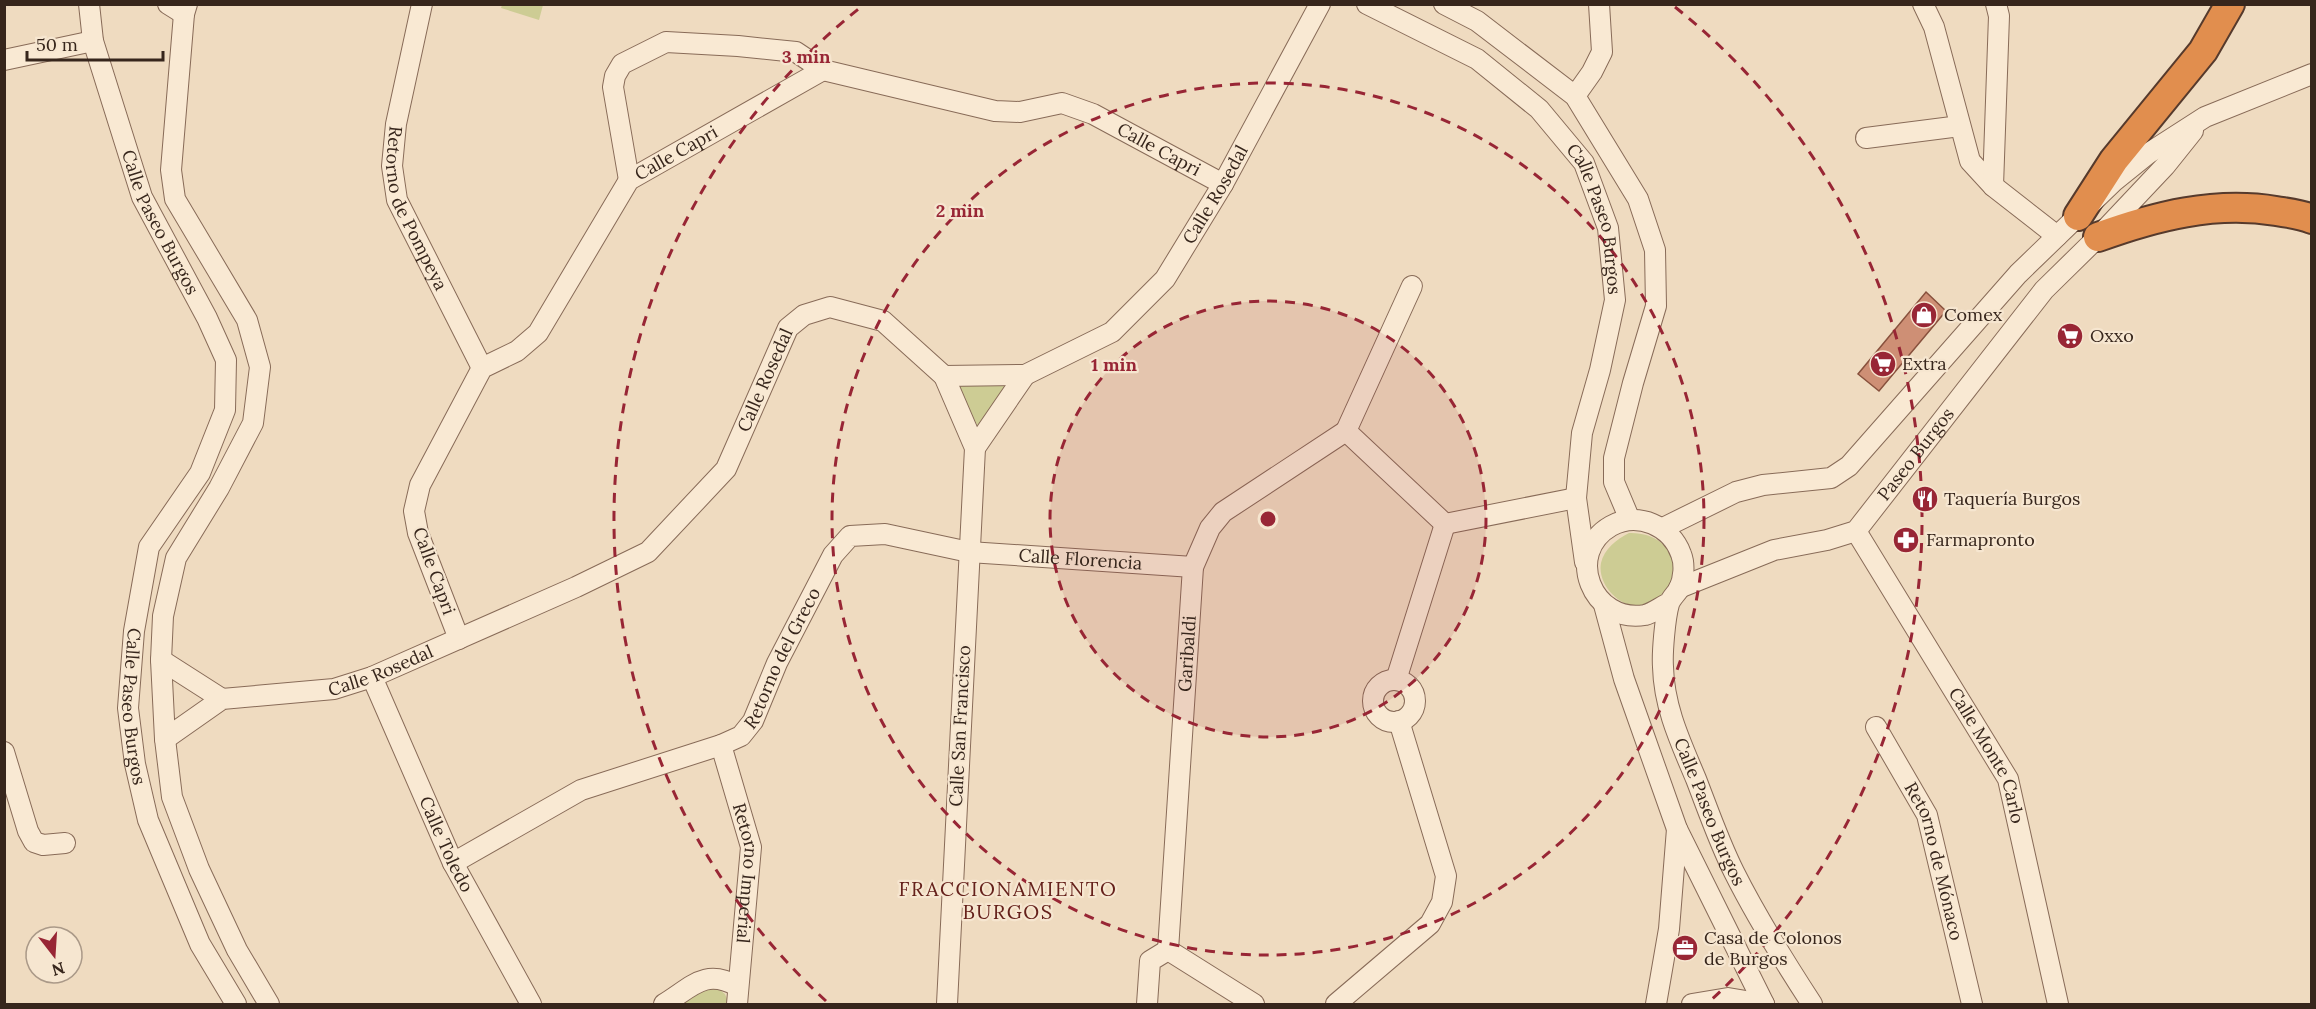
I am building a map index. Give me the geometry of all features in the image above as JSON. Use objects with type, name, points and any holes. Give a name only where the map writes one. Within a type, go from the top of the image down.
[{"type":"highway","points":[[2078,216],[2114,160],[2203,51],[2230,4]]},
{"type":"highway","points":[[2098,237],[2133,225],[2212,208],[2250,207],[2303,215],[2312,219]]},
{"type":"street","name":"Retorno de Pompeya","points":[[422,4],[396,124],[392,166],[397,200],[482,368]]},
{"type":"street","name":"Calle Rosedal","points":[[165,739],[222,699],[334,689],[372,677],[576,587],[648,552],[726,470],[788,328],[804,315],[830,307],[884,321],[944,376],[1026,375],[1112,332],[1165,279],[1223,184],[1320,4]]},
{"type":"street","name":"Calle Paseo Burgos","points":[[1367,4],[1477,59],[1539,109],[1584,163],[1608,228],[1615,300],[1600,370],[1582,433],[1576,498],[1587,576]]},
{"type":"street","name":"Calle Paseo Burgos","points":[[1444,4],[1477,21],[1575,96],[1638,200],[1655,250],[1656,306],[1614,458],[1614,482],[1630,520]]},
{"type":"street","points":[[1575,96],[1593,72],[1602,52],[1599,4]]},
{"type":"street","points":[[1923,4],[1934,27],[1970,161],[1993,186],[2057,236]]},
{"type":"street","points":[[1993,186],[2000,16],[1996,4]]},
{"type":"street","name":"Calle Paseo Burgos","points":[[95,8],[93,41],[142,197],[207,318],[226,360],[225,410],[200,473],[150,547],[134,631],[128,708],[135,764],[148,820],[200,944],[236,1005]]},
{"type":"street","name":"Calle Paseo Burgos","points":[[180,8],[171,170],[176,199],[247,320],[260,367],[253,423],[219,488],[176,558],[163,616],[161,660],[165,739],[172,797],[199,868],[237,950],[269,1005]]},
{"type":"street","points":[[4,60],[93,41]]},
{"type":"street","points":[[629,180],[613,87],[615,76],[622,64],[666,42],[796,52],[823,69]]},
{"type":"street","name":"Calle Capri","points":[[459,639],[418,533],[414,511],[420,485],[482,368],[517,351],[537,333],[629,180],[823,69],[995,111],[1020,111],[1062,103],[1093,114],[1223,184]]},
{"type":"street","points":[[1663,528],[1736,492],[1763,485],[1831,478],[1849,466],[2018,274],[2113,182],[2149,153],[2205,117],[2306,75]]},
{"type":"street","name":"Paseo Burgos","points":[[1856,531],[2044,290],[2166,166],[2205,117]]},
{"type":"street","points":[[1866,138],[1960,126]]},
{"type":"street","points":[[2018,274],[2044,290]]},
{"type":"street","points":[[1412,286],[1346,431],[1445,524]]},
{"type":"street","points":[[1982,315],[1993,328],[2007,336]]},
{"type":"street","points":[[975,448],[1026,375]]},
{"type":"street","name":"Calle San Francisco","points":[[944,376],[975,448],[947,1005]]},
{"type":"street","name":"Garibaldi","points":[[1168,950],[1193,567],[1210,528],[1223,512],[1346,431]]},
{"type":"street","points":[[1445,524],[1576,498]]},
{"type":"street","points":[[1674,596],[1683,572],[1682,555],[1675,540],[1663,528],[1647,521],[1630,520],[1611,526],[1596,538],[1588,556],[1587,576],[1593,592],[1604,605],[1624,615],[1647,615],[1674,596],[1774,550],[1827,540],[1856,531]]},
{"type":"street","points":[[1396,680],[1445,524]]},
{"type":"street","name":"Calle Monte Carlo","points":[[1856,531],[2008,779],[2058,1005]]},
{"type":"street","name":"Retorno del Greco","points":[[453,863],[582,790],[721,745],[741,736],[753,721],[777,663],[833,555],[850,536],[885,534],[969,552]]},
{"type":"street","points":[[150,547],[176,558]]},
{"type":"street","name":"Calle Florencia","points":[[969,552],[1193,567]]},
{"type":"street","name":"Calle Paseo Burgos","points":[[1674,596],[1662,667],[1668,711],[1733,869],[1764,929],[1812,1005]]},
{"type":"street","name":"Calle Paseo Burgos","points":[[1604,605],[1624,679],[1677,829],[1764,1004]]},
{"type":"street","points":[[161,660],[222,699]]},
{"type":"street","name":"Calle Toledo","points":[[372,677],[453,863],[531,1005]]},
{"type":"street","points":[[1396,680],[1409,686],[1415,699],[1411,713],[1399,721],[1391,722],[1378,716],[1372,702],[1376,688],[1382,683],[1396,680]]},
{"type":"street","points":[[1336,1005],[1430,924],[1442,902],[1446,876],[1399,721]]},
{"type":"street","name":"Retorno de Mónaco","points":[[1876,727],[1927,815],[1972,1005]]},
{"type":"street","name":"Retorno Imperial","points":[[721,745],[751,847],[737,995]]},
{"type":"street","points":[[4,752],[28,831],[34,842],[43,845],[65,843]]},
{"type":"street","points":[[1656,1005],[1669,929],[1677,829]]},
{"type":"street","points":[[1147,1005],[1150,961],[1168,950],[1254,1005]]},
{"type":"street","points":[[664,1005],[708,977],[723,978],[737,995]]},
{"type":"street","points":[[1692,1005],[1728,998],[1764,1004]]},
{"type":"shaded area","points":[[502,4],[543,5],[539,20],[501,8]]},
{"type":"shaded area","points":[[950,383],[1005,386],[980,429]]},
{"type":"shaded area","points":[[1629,533],[1639,533],[1656,539],[1669,551],[1675,569],[1674,580],[1663,600],[1632,606],[1617,599],[1602,579],[1601,563],[1605,553],[1620,538]]},
{"type":"shaded area","points":[[716,987],[725,994],[729,1004],[673,1004],[694,990]]},
{"type":"building","points":[[1926,292],[1946,311],[1879,391],[1858,374]]},
{"type":"place","name":"Comex","points":[[1924,315]]},
{"type":"place","name":"Oxxo","points":[[2070,336]]},
{"type":"place","name":"Extra","points":[[1883,364]]},
{"type":"place","name":"Taquería Burgos","points":[[1925,499]]},
{"type":"place","name":"Farmapronto","points":[[1906,540]]},
{"type":"place","name":"Casa de Colonos de Burgos","points":[[1685,948]]},
{"type":"district","name":"FRACCIONAMIENTO BURGOS","points":[[1008,900]]}]
